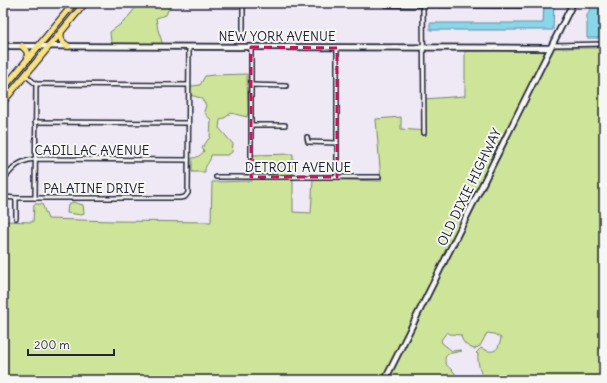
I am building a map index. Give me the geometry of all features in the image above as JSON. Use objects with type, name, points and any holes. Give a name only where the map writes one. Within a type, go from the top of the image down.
[{"type":"highway","points":[[3,89],[74,3]]},
{"type":"highway","points":[[3,102],[85,3]]},
{"type":"highway","points":[[62,31],[61,40],[68,46]]},
{"type":"highway","points":[[22,46],[27,51],[28,59]]},
{"type":"street","points":[[243,3],[243,35]]},
{"type":"street","name":"OLD DIXIE HIGHWAY","points":[[385,380],[573,3]]},
{"type":"street","points":[[423,4],[424,133]]},
{"type":"street","points":[[386,5],[423,4],[522,6]]},
{"type":"street","name":"NEW YORK AVENUE","points":[[3,46],[423,48],[604,44]]},
{"type":"street","points":[[251,47],[251,177]]},
{"type":"street","points":[[188,160],[189,48]]},
{"type":"street","points":[[337,48],[337,177]]},
{"type":"street","points":[[25,75],[36,84],[188,85]]},
{"type":"street","points":[[35,198],[36,84]]},
{"type":"street","points":[[251,85],[286,86]]},
{"type":"street","points":[[35,122],[188,123]]},
{"type":"street","points":[[251,125],[285,124]]},
{"type":"street","points":[[307,137],[308,142],[337,143]]},
{"type":"street","name":"CADILLAC AVENUE","points":[[3,180],[16,165],[25,160],[188,160]]},
{"type":"street","name":"PALATINE DRIVE","points":[[3,197],[185,197],[188,193],[188,160]]},
{"type":"street","name":"DETROIT AVENUE","points":[[216,177],[379,177]]},
{"type":"street","points":[[16,198],[16,218]]},
{"type":"highlighted area","points":[[251,47],[337,48],[337,177],[251,177]]},
{"type":"green space","points":[[139,3],[171,3],[166,15],[156,18],[163,45],[114,45],[111,42],[110,32],[125,21]]},
{"type":"green space","points":[[552,48],[604,48],[604,380],[483,380],[478,354],[476,353],[481,348],[489,351],[495,350],[499,346],[501,338],[494,334],[487,333],[480,346],[474,349],[465,344],[461,335],[450,334],[447,332],[441,340],[442,343],[452,351],[462,351],[447,354],[445,359],[447,366],[455,373],[457,380],[386,380]]},
{"type":"green space","points":[[548,50],[489,165],[490,166],[383,380],[3,380],[3,221],[33,222],[34,204],[42,204],[48,219],[211,222],[212,182],[252,181],[251,155],[293,154],[293,212],[311,213],[313,179],[381,181],[376,119],[401,117],[401,129],[425,131],[424,99],[465,96],[465,51]]},
{"type":"green space","points":[[247,74],[247,117],[231,113],[220,120],[219,128],[233,144],[232,152],[228,155],[211,155],[205,172],[192,172],[192,158],[197,157],[204,151],[202,148],[210,137],[211,120],[204,112],[206,105],[201,98],[190,95],[187,89],[192,86],[200,85],[205,76]]},
{"type":"green space","points":[[73,202],[83,205],[84,213],[82,215],[67,213],[68,205]]},
{"type":"water","points":[[544,3],[554,3],[553,30],[430,30],[430,23],[543,23]]},
{"type":"water","points":[[593,3],[603,3],[599,12],[599,38],[587,38],[587,15]]}]
